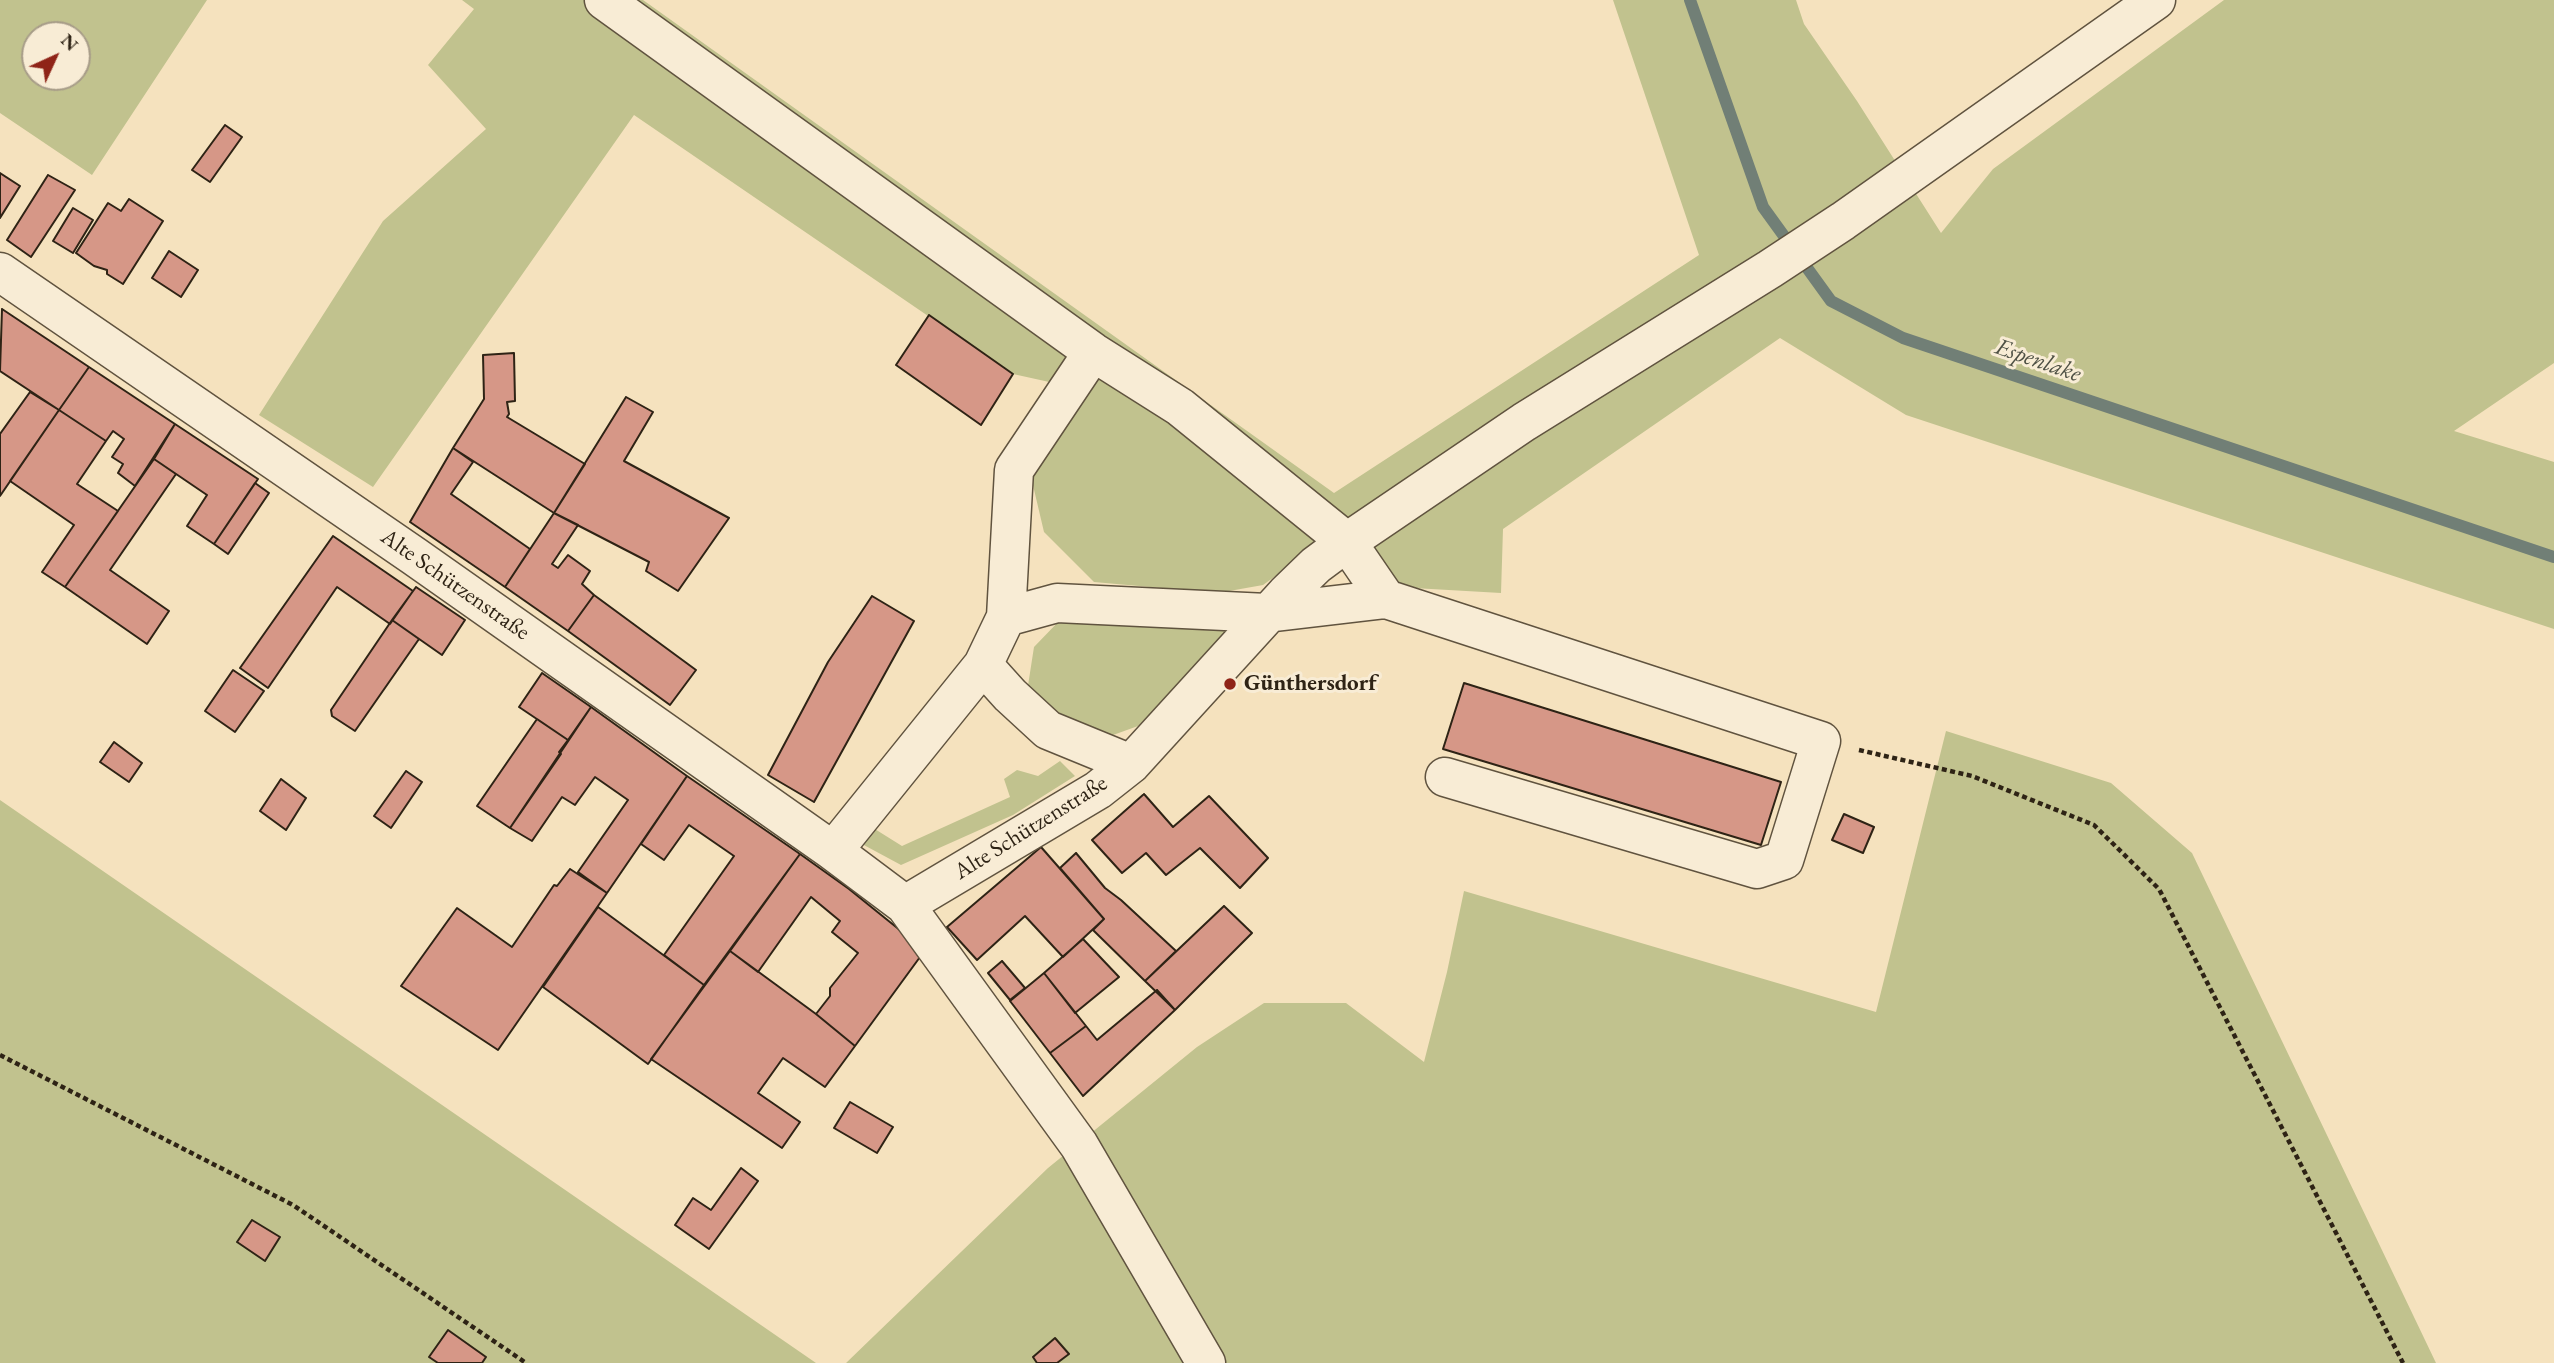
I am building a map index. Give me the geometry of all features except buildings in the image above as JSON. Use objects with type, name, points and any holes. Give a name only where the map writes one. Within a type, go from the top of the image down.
[{"type":"street","points":[[604,0],[1093,352],[1180,407],[1347,542],[1386,599]]},
{"type":"street","name":"Alte Schützenstraße","points":[[905,905],[1098,790],[1131,764],[1276,604],[1316,565],[1347,542],[1524,422],[1843,221],[2157,0]]},
{"type":"street","name":"Alte Schützenstraße","points":[[0,272],[414,556],[833,851],[905,905],[1079,1145],[1206,1363]]},
{"type":"street","points":[[833,851],[983,665],[1006,617],[1014,470],[1093,352]]},
{"type":"street","points":[[1006,617],[1057,603],[1276,604],[1386,599],[1821,741],[1784,860],[1757,869],[1445,778]]},
{"type":"street","points":[[983,665],[1010,695],[1048,730],[1131,764]]},
{"type":"path","points":[[1821,741],[1972,776],[2094,825],[2159,889],[2403,1363]]},
{"type":"path","points":[[0,1055],[293,1205],[526,1363]]},
{"type":"green space","points":[[0,0],[207,0],[92,175],[0,113]]},
{"type":"green space","points":[[462,0],[643,0],[1334,493],[1699,255],[1613,0],[1796,0],[1804,24],[1857,101],[1941,233],[1993,169],[2224,0],[2554,0],[2554,363],[2454,431],[2554,462],[2554,629],[1906,415],[1780,338],[1503,529],[1501,593],[1361,585],[1316,547],[1263,585],[1218,593],[1094,582],[1044,532],[1032,481],[1044,441],[1081,389],[1013,374],[634,115],[373,487],[259,415],[383,221],[486,129],[428,65],[474,9]]},
{"type":"green space","points":[[1061,619],[1239,626],[1138,726],[1091,743],[1027,692],[1034,647]]},
{"type":"green space","points":[[1946,731],[2111,783],[2192,853],[2436,1363],[846,1363],[1048,1168],[1197,1047],[1264,1003],[1346,1003],[1424,1062],[1464,891],[1876,1012]]},
{"type":"green space","points":[[1060,761],[1075,776],[1013,815],[901,865],[862,844],[870,826],[902,846],[1010,797],[1004,779],[1017,770],[1038,776]]},
{"type":"green space","points":[[0,800],[816,1363],[0,1363]]},
{"type":"waterway","name":"Espenlake","points":[[1690,0],[1763,207],[1831,301],[1903,338],[2554,557]]},
{"type":"place","name":"Günthersdorf","points":[[1230,684]]}]
